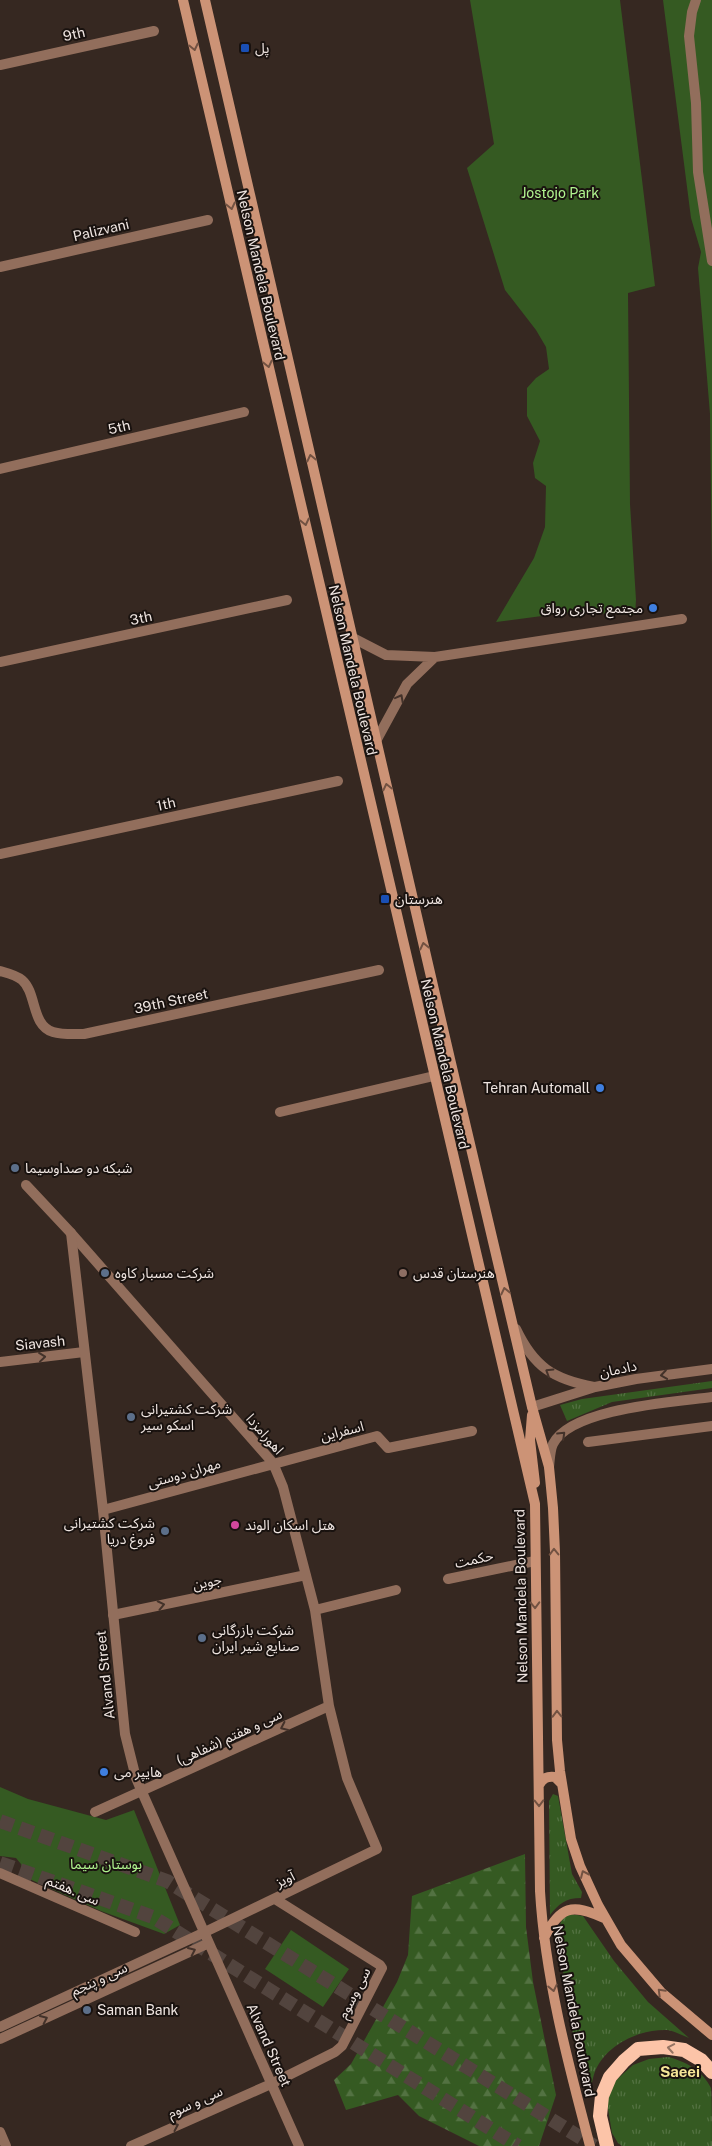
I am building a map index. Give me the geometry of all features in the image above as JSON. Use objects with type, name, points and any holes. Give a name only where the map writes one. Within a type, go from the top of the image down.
[{"type":"highway","points":[[607,2146],[600,2116],[602,2096],[610,2077],[638,2049],[663,2047],[684,2050],[701,2060],[712,2072]]},
{"type":"main road","name":"Nelson Mandela Boulevard","points":[[183,0],[535,1504],[540,1891],[544,1940],[573,2081],[590,2146]]},
{"type":"main road","name":"Nelson Mandela Boulevard","points":[[205,0],[376,741],[532,1407],[548,1466],[554,1535],[557,1735],[566,1815],[574,1848],[604,1918],[640,1970],[672,2003],[712,2035]]},
{"type":"main road","points":[[532,1407],[530,1440],[535,1474],[535,1504]]},
{"type":"main road","points":[[537,1736],[540,1742],[548,1746],[557,1735]]},
{"type":"main road","points":[[539,1785],[542,1780],[550,1777],[556,1777],[562,1784]]},
{"type":"main road","points":[[544,1940],[555,1918],[564,1911],[574,1908],[584,1909],[604,1918]]},
{"type":"street","points":[[696,0],[692,12],[689,36],[696,103],[698,172],[712,260]]},
{"type":"street","name":"9th","points":[[0,65],[154,31]]},
{"type":"street","name":"Palizvani","points":[[0,267],[208,220]]},
{"type":"street","name":"5th","points":[[0,469],[244,412]]},
{"type":"street","name":"3th","points":[[0,662],[287,600]]},
{"type":"street","points":[[353,638],[386,655],[435,657],[682,619]]},
{"type":"street","points":[[376,741],[407,684],[435,657]]},
{"type":"street","name":"1th","points":[[0,854],[338,781]]},
{"type":"street","name":"39th Street","points":[[0,970],[14,975],[24,982],[39,1018],[47,1029],[58,1033],[74,1034],[84,1034],[379,970]]},
{"type":"street","points":[[280,1112],[434,1076]]},
{"type":"street","points":[[26,1185],[71,1233]]},
{"type":"street","name":"Alvand Street","points":[[71,1233],[103,1510],[125,1734],[136,1778],[298,2146]]},
{"type":"street","name":"اهورامزدا","points":[[71,1233],[273,1463],[283,1487],[306,1575],[314,1610],[328,1706],[347,1778],[377,1849]]},
{"type":"street","points":[[512,1322],[525,1348],[540,1366],[572,1383],[595,1387]]},
{"type":"street","name":"Siavash","points":[[0,1362],[84,1352]]},
{"type":"street","name":"دادمان","points":[[532,1407],[595,1387],[636,1379],[712,1369]]},
{"type":"street","points":[[548,1466],[553,1444],[558,1437],[582,1420],[604,1413],[712,1397]]},
{"type":"street","points":[[588,1442],[712,1426]]},
{"type":"street","name":"اسفراین","points":[[273,1463],[377,1436],[388,1448],[472,1431]]},
{"type":"street","name":"مهران دوستی","points":[[103,1510],[273,1463]]},
{"type":"street","name":"حکمت","points":[[448,1578],[535,1560]]},
{"type":"street","name":"جوین","points":[[113,1615],[306,1575]]},
{"type":"street","points":[[314,1610],[396,1590]]},
{"type":"street","name":"سی و هفتم (شفاهی)","points":[[95,1812],[328,1706]]},
{"type":"street","name":"آویز","points":[[204,1932],[377,1849]]},
{"type":"street","name":"سی .هفتم","points":[[0,1873],[136,1932]]},
{"type":"street","name":"سی وسوم","points":[[271,2084],[339,2049],[382,1968],[275,1899]]},
{"type":"street","name":"سی و پنجم","points":[[0,2027],[204,1932]]},
{"type":"street","name":"سی و پنجم","points":[[0,2040],[209,1943]]},
{"type":"street","name":"سی و سوم","points":[[131,2146],[271,2084]]},
{"type":"street","points":[[0,2132],[6,2146]]},
{"type":"green space","name":"Jostojo Park","points":[[470,0],[620,0],[655,286],[628,293],[630,504],[636,600],[635,615],[572,612],[496,622],[534,558],[545,527],[546,486],[535,478],[533,463],[540,441],[527,416],[527,388],[536,378],[549,369],[546,347],[536,330],[505,290],[467,168],[494,144]]},
{"type":"green space","points":[[663,0],[712,0],[712,572],[710,414],[698,268],[701,252],[691,218]]},
{"type":"green space","points":[[712,1381],[712,1388],[612,1402],[567,1421],[560,1405],[582,1399]]},
{"type":"green space","name":"بوستان سیما","points":[[0,1787],[28,1799],[106,1820],[134,1810],[180,1925],[164,1934],[101,1911],[25,1877],[21,1864],[16,1858],[0,1856]]},
{"type":"green space","points":[[553,1794],[558,1796],[572,1874],[582,1892],[581,1898],[563,1902],[550,1915],[549,1801]]},
{"type":"green space","points":[[525,1854],[526,1927],[533,1982],[556,2095],[539,2146],[479,2146],[419,2116],[398,2095],[346,2110],[334,2080],[351,2064],[397,1982],[408,1955],[412,1896]]},
{"type":"green space","points":[[570,1914],[583,1916],[614,1961],[648,2002],[689,2038],[667,2030],[657,2030],[627,2039],[618,2044],[603,2058],[596,2070],[589,2093],[574,2041],[557,1934],[562,1919]]},
{"type":"green space","points":[[291,1930],[349,1969],[323,2007],[265,1969]]},
{"type":"green space","points":[[668,2057],[681,2061],[693,2068],[708,2082],[711,2088],[712,2146],[622,2146],[612,2133],[606,2096],[613,2083],[633,2065],[649,2059]]},
{"type":"tunnel","points":[[0,1821],[167,1881],[594,2146]]},
{"type":"tunnel","points":[[0,1863],[153,1917],[518,2146]]},
{"type":"place","name":"پل","points":[[245,48]]},
{"type":"place","name":"مجتمع تجاری رواق","points":[[653,608]]},
{"type":"place","name":"هنرستان","points":[[385,899]]},
{"type":"place","name":"Tehran Automall","points":[[600,1088]]},
{"type":"place","name":"شبکه دو صداوسیما","points":[[15,1168]]},
{"type":"place","name":"شرکت مسبار کاوه","points":[[105,1273]]},
{"type":"place","name":"هنرستان قدس","points":[[403,1273]]},
{"type":"place","name":"شرکت کشتیرانی اسکو سیر","points":[[131,1417]]},
{"type":"place","name":"هتل اسکان الوند","points":[[235,1525]]},
{"type":"place","name":"شرکت کشتیرانی فروغ دریا","points":[[165,1531]]},
{"type":"place","name":"شرکت بازرگانی صنایع شیر ایران","points":[[202,1638]]},
{"type":"place","name":"هایپر می","points":[[104,1772]]},
{"type":"place","name":"Saman Bank","points":[[87,2010]]},
{"type":"district","name":"Saeei","points":[[680,2072]]}]
